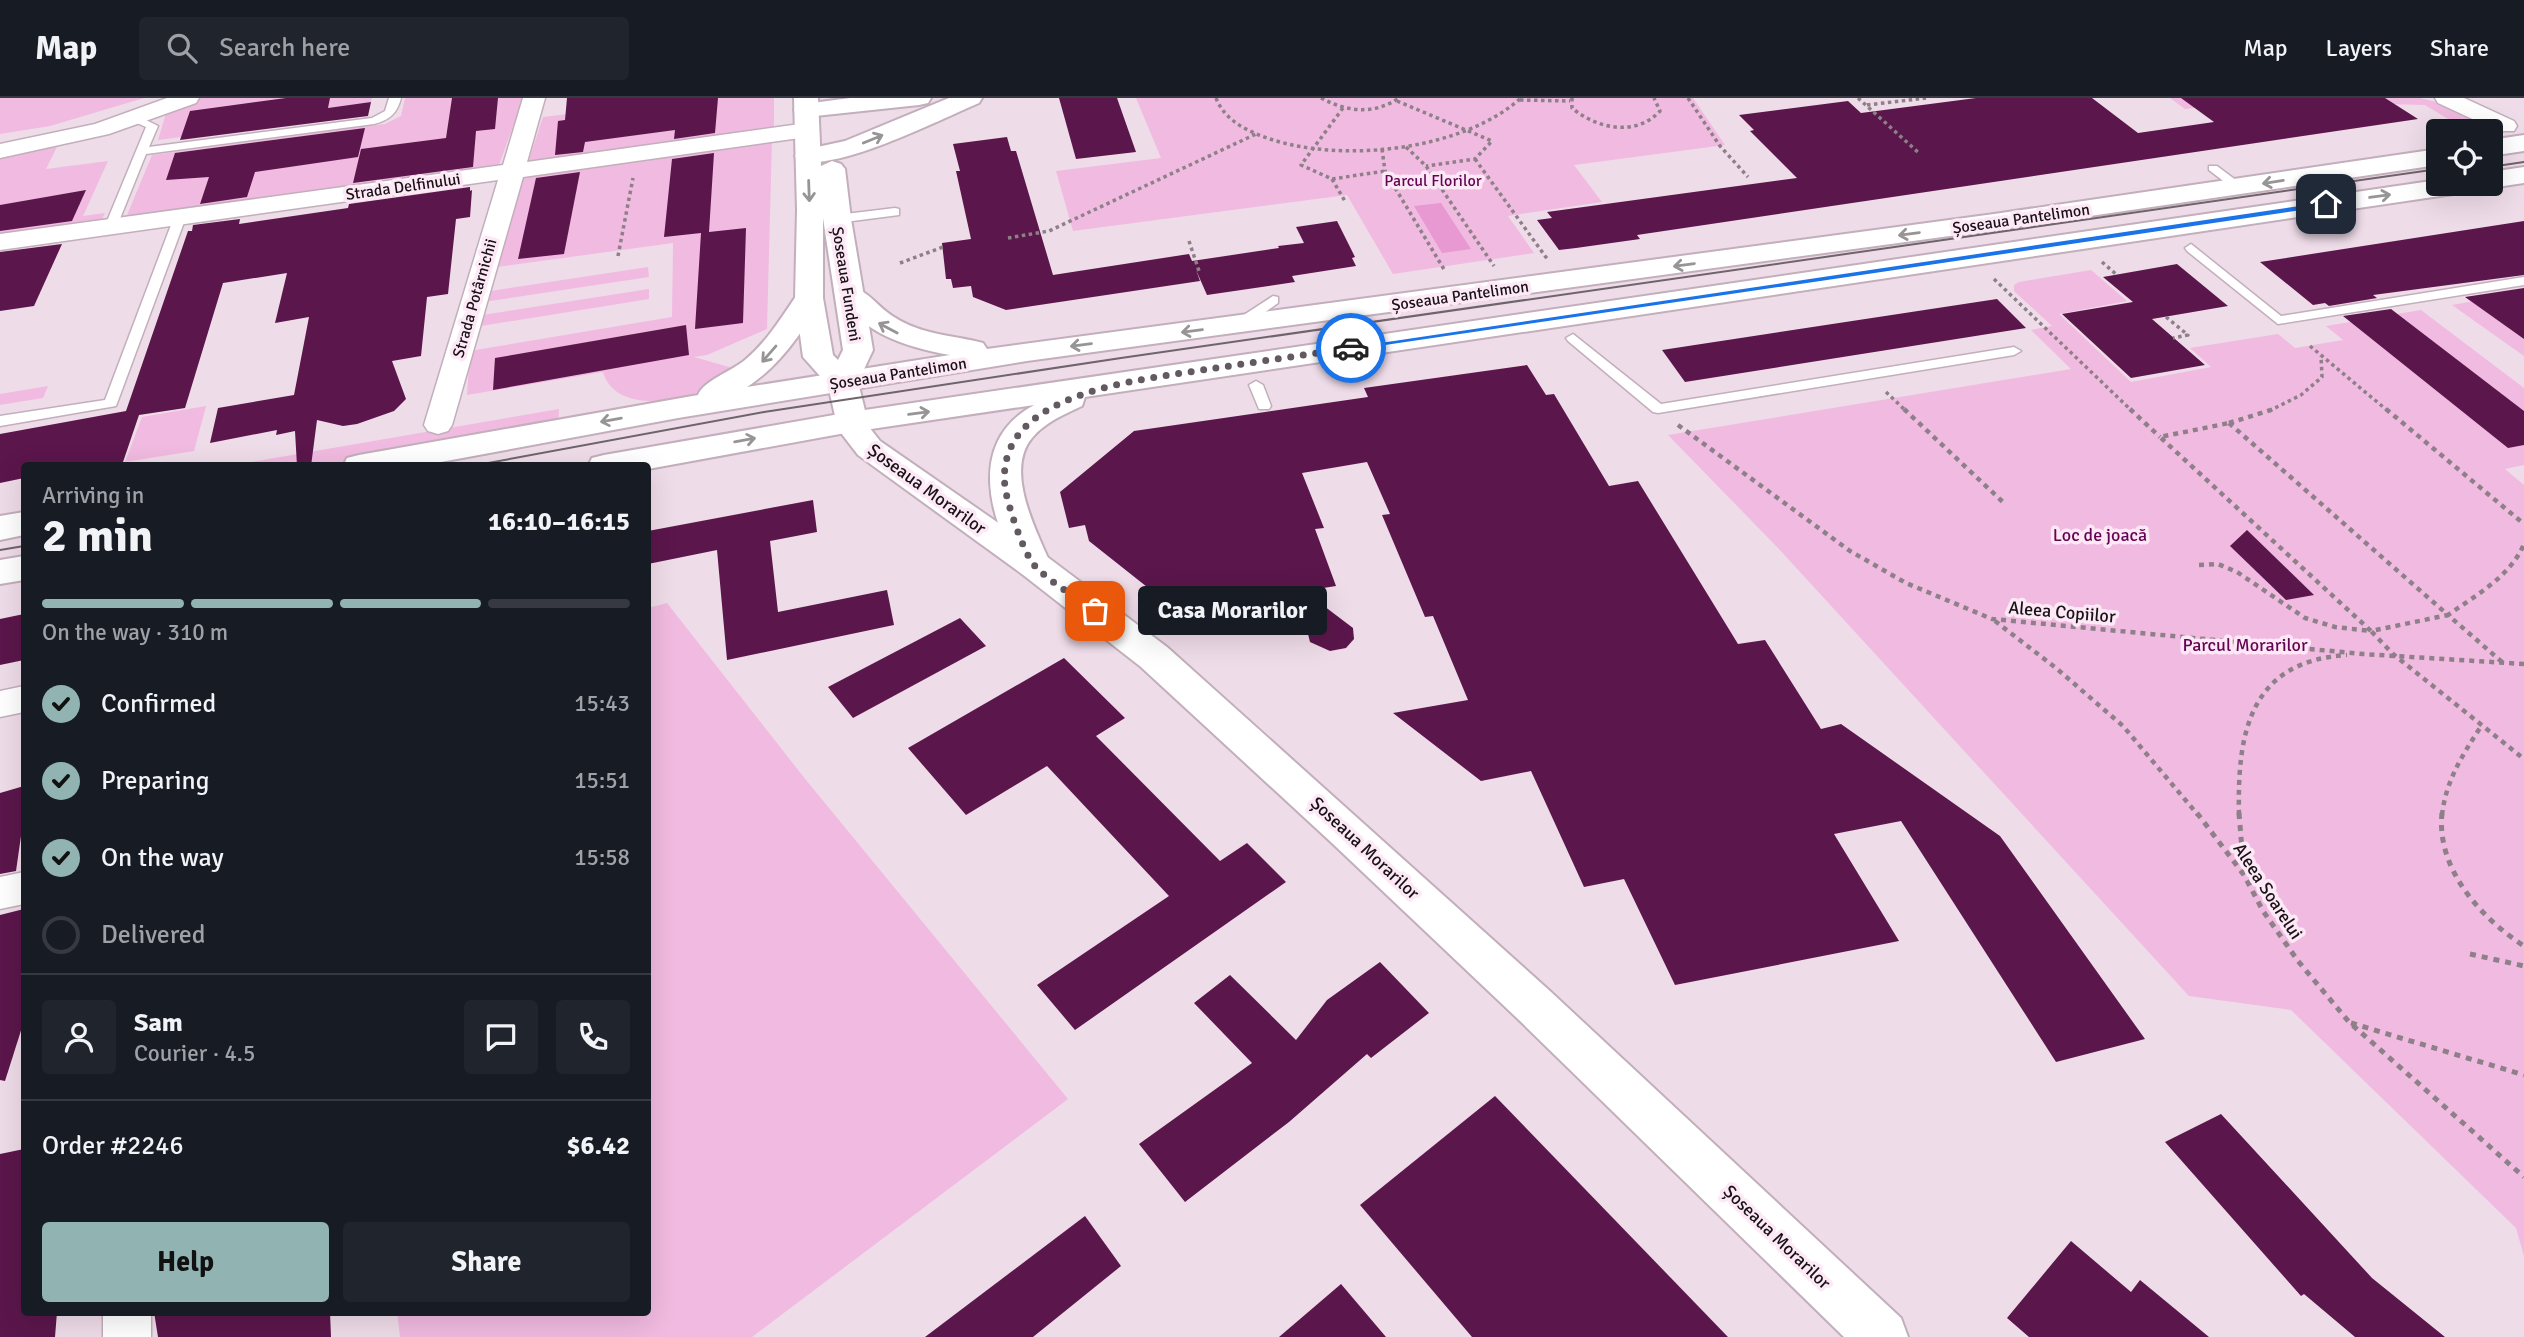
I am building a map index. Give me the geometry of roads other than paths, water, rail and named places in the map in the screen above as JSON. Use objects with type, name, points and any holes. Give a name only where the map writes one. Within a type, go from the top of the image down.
[{"type":"main road","points":[[816,122],[919,98]]},
{"type":"main road","points":[[816,122],[852,148],[970,98]]},
{"type":"main road","name":"Șoseaua Fundeni","points":[[816,122],[850,294],[858,350],[843,382],[818,357],[809,298],[816,122]]},
{"type":"main road","name":"Șoseaua Pantelimon","points":[[381,462],[678,408],[1027,352],[2239,187],[2426,159]]},
{"type":"main road","points":[[2503,178],[2524,175]]},
{"type":"main road","name":"Șoseaua Pantelimon","points":[[626,462],[851,422],[2426,190]]},
{"type":"main road","points":[[850,294],[876,321],[915,340],[944,346],[1027,352]]},
{"type":"main road","points":[[678,408],[735,383],[757,368],[791,327],[809,298]]},
{"type":"main road","name":"Șoseaua Morarilor","points":[[843,382],[851,422],[862,441],[884,461],[1034,565],[1154,657],[1348,831],[1882,1337]]},
{"type":"main road","points":[[1034,565],[1006,495],[1004,462],[1008,450],[1021,430],[1041,414],[1075,398],[1118,383]]},
{"type":"main road","points":[[0,528],[21,524]]},
{"type":"main road","points":[[0,572],[21,568]]},
{"type":"street","points":[[0,151],[69,138],[188,98]]},
{"type":"street","name":"Strada Potârnichii","points":[[438,425],[534,98]]},
{"type":"street","points":[[2446,98],[2476,109],[2515,135]]},
{"type":"street","name":"Strada Delfinului","points":[[0,242],[638,153],[816,122]]},
{"type":"street","points":[[0,704],[21,700]]},
{"type":"street","points":[[0,893],[21,889]]},
{"type":"street","points":[[127,1316],[127,1337]]},
{"type":"lane","points":[[142,151],[374,121],[386,117],[392,111],[395,98]]},
{"type":"lane","points":[[111,226],[152,126],[134,118]]},
{"type":"lane","points":[[2213,168],[2239,187]]},
{"type":"lane","points":[[836,219],[895,212]]},
{"type":"lane","points":[[0,421],[111,403],[180,217]]},
{"type":"lane","points":[[2191,248],[2278,320],[2524,281]]},
{"type":"lane","points":[[1238,325],[1273,300]]},
{"type":"lane","points":[[1573,338],[1658,409],[2014,351]]},
{"type":"lane","points":[[1256,385],[1264,406]]},
{"type":"tram line","points":[[2503,165],[2524,162]]},
{"type":"tram line","points":[[494,462],[764,412],[1121,358],[2426,171]]},
{"type":"tram line","points":[[0,550],[21,546]]},
{"type":"place","name":"Casa Morarilor","points":[[1095,611]]},
{"type":"park label","name":"Parcul Florilor","points":[[1433,180]]},
{"type":"park label","name":"Loc de joacă","points":[[2100,535]]},
{"type":"park label","name":"Parcul Morarilor","points":[[2245,645]]}]
